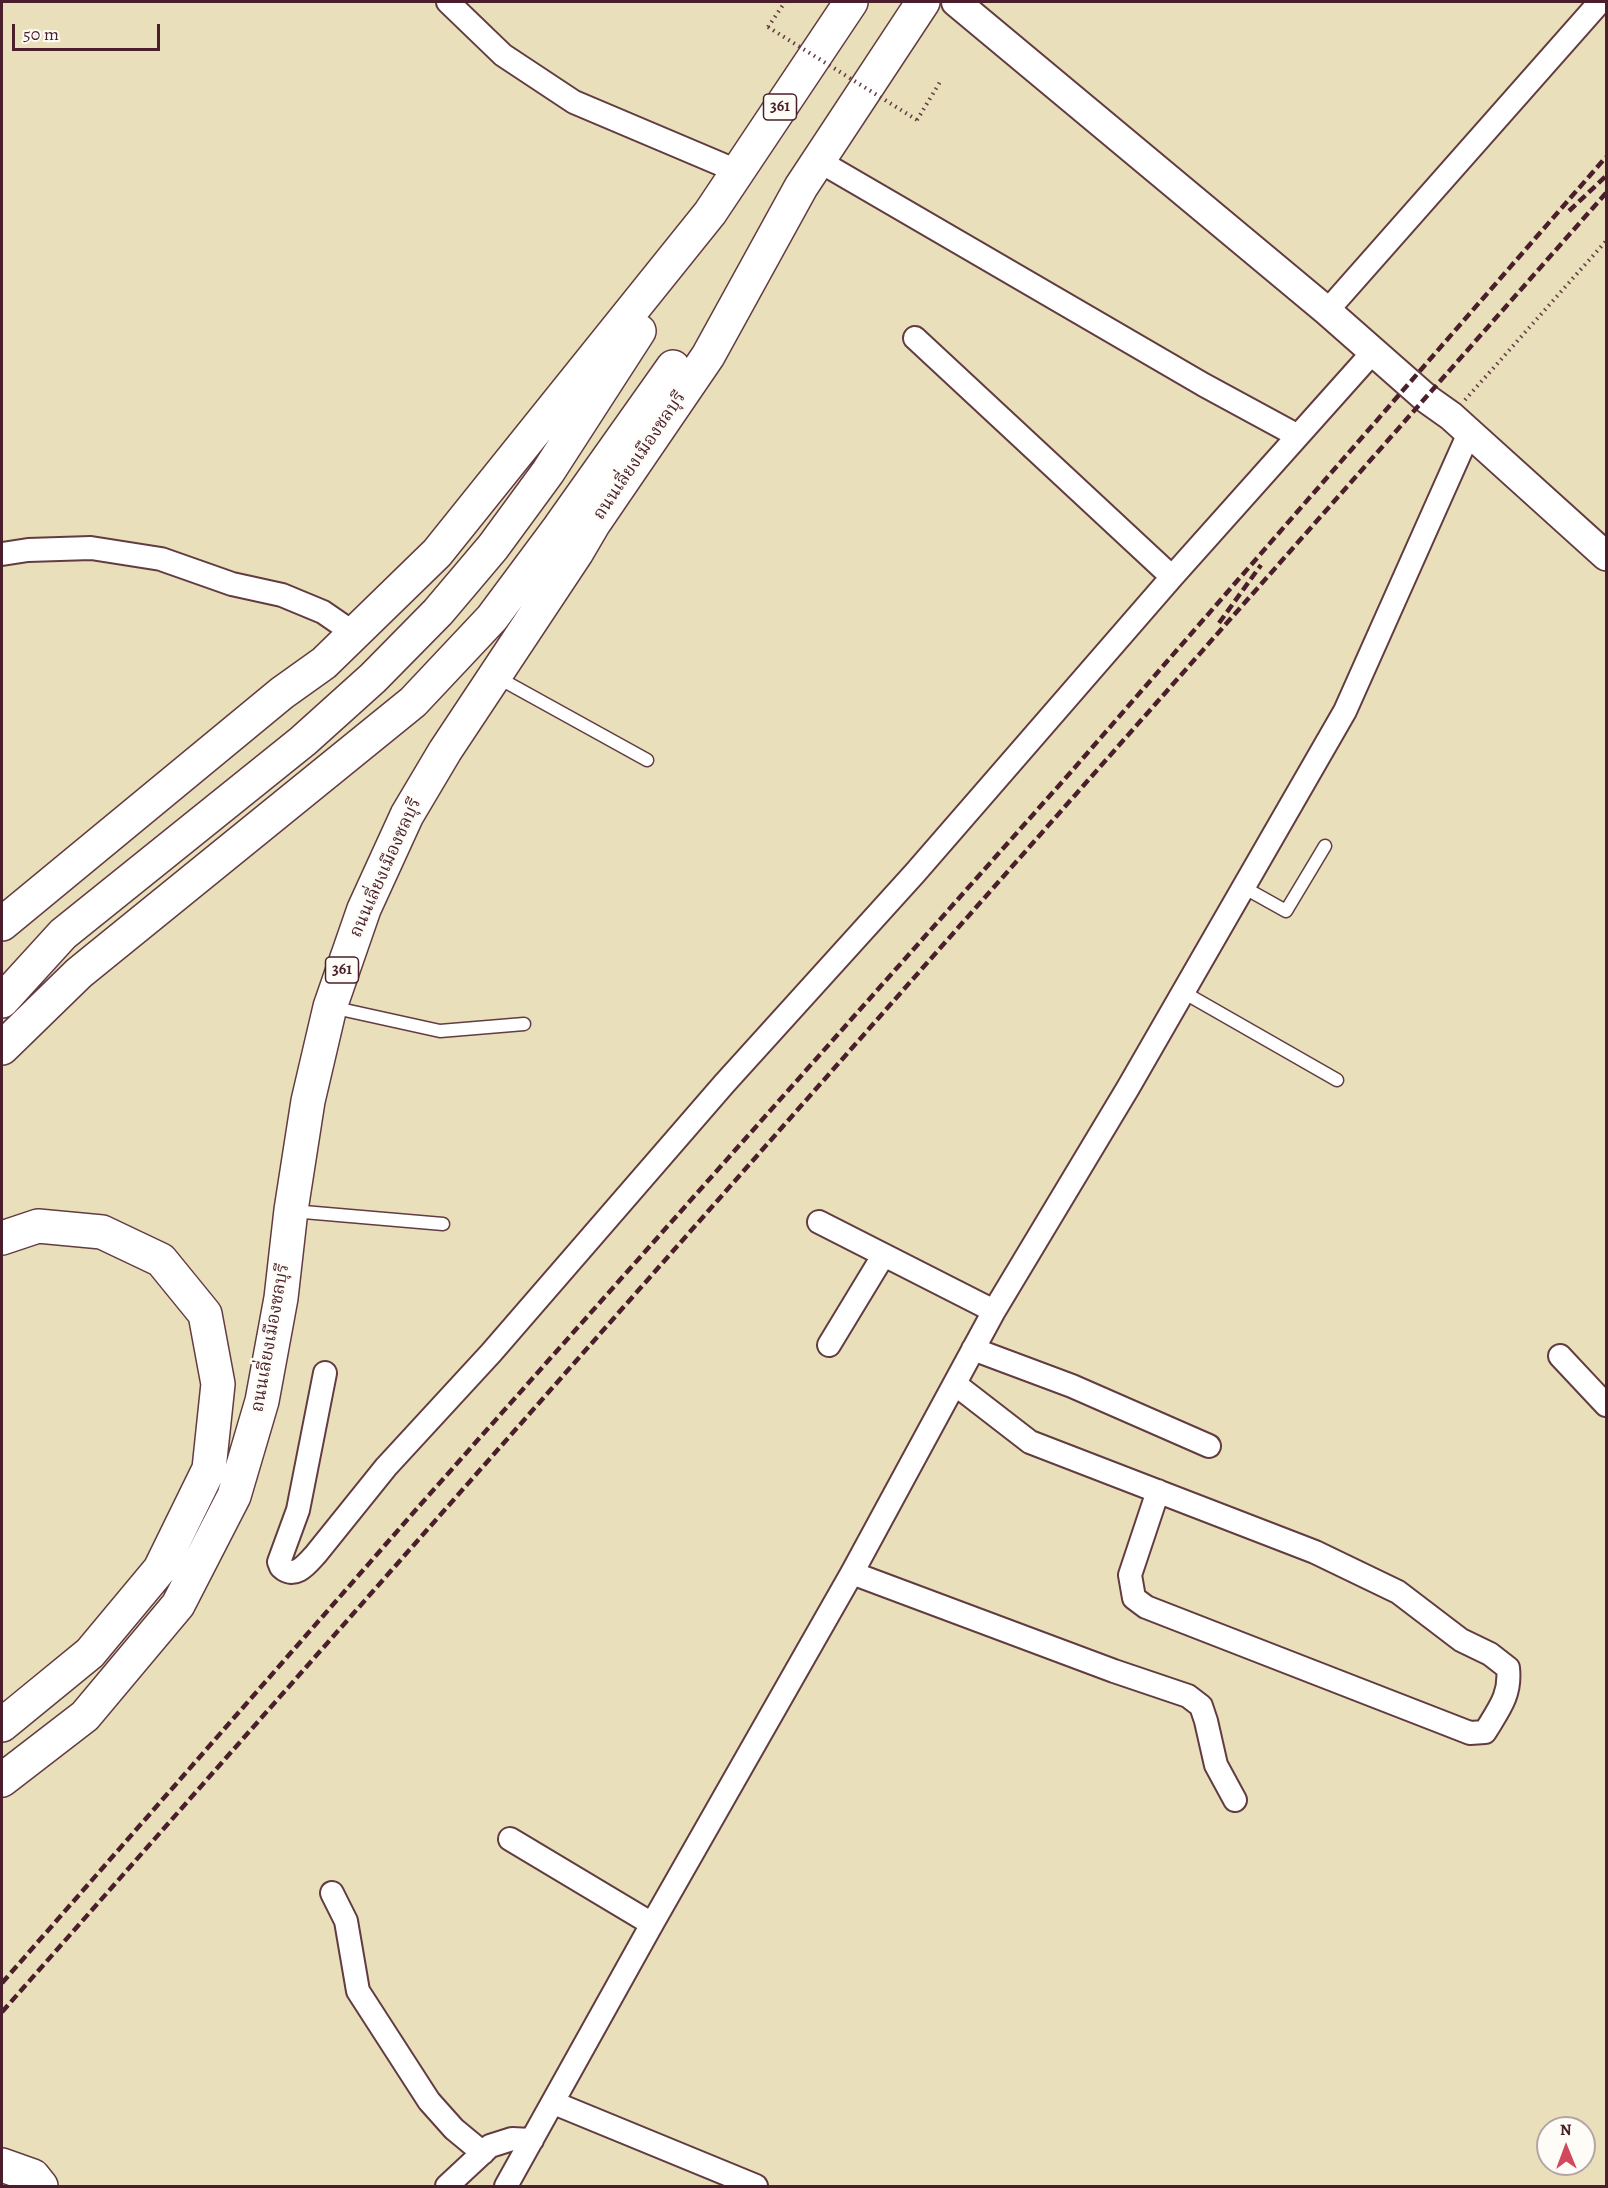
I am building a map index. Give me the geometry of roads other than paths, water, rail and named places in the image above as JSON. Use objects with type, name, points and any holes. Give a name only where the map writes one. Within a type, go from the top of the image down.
[{"type":"highway","name":"361","points":[[2,924],[273,700],[324,663],[437,553],[710,213],[851,2]]},
{"type":"highway","name":"ถนนเลี่ยงเมืองชลบุรี","points":[[2,1780],[85,1716],[178,1605],[234,1496],[262,1401],[281,1298],[291,1210],[308,1101],[330,1007],[364,909],[407,815],[445,751],[594,523],[708,356],[810,174],[923,2]]},
{"type":"highway","points":[[2,1048],[79,973],[413,702],[492,618],[559,528],[810,174]]},
{"type":"highway","points":[[2,1001],[63,934],[303,741],[373,678],[438,612],[493,547],[548,472],[637,334],[710,213]]},
{"type":"highway","points":[[2,1238],[38,1226],[102,1232],[161,1260],[205,1314],[218,1384],[209,1469],[160,1569],[90,1653],[2,1725]]},
{"type":"highway","points":[[2,2165],[33,2176],[41,2187]]},
{"type":"street","points":[[448,2],[503,56],[574,102],[737,171]]},
{"type":"street","points":[[956,2],[1327,311],[1426,399],[1460,425],[1606,556]]},
{"type":"street","points":[[1327,311],[1600,2]]},
{"type":"street","points":[[810,174],[1298,436]]},
{"type":"street","points":[[915,338],[1172,576]]},
{"type":"street","points":[[325,1373],[298,1510],[279,1562],[281,1567],[289,1572],[303,1568],[316,1554],[386,1467],[491,1353],[724,1084],[915,873],[1172,576],[1373,352]]},
{"type":"street","points":[[506,2187],[651,1924],[852,1573],[994,1311],[1128,1088],[1345,711],[1460,425]]},
{"type":"street","points":[[2,554],[28,550],[91,548],[161,560],[232,584],[282,595],[323,612],[356,634]]},
{"type":"street","points":[[819,1222],[994,1311]]},
{"type":"street","points":[[829,1345],[883,1256]]},
{"type":"street","points":[[973,1348],[1072,1386],[1209,1446]]},
{"type":"street","points":[[1560,1356],[1606,1405]]},
{"type":"street","points":[[955,1384],[1030,1442],[1158,1491],[1315,1552],[1398,1592],[1461,1640],[1490,1654],[1508,1668],[1510,1685],[1500,1708],[1485,1732],[1470,1733],[1146,1607],[1134,1598],[1130,1575],[1158,1491]]},
{"type":"street","points":[[852,1573],[1188,1696],[1200,1706],[1206,1721],[1216,1765],[1234,1800]]},
{"type":"street","points":[[510,1839],[651,1924]]},
{"type":"street","points":[[332,1893],[346,1921],[358,1991],[429,2101],[454,2129],[483,2153]]},
{"type":"street","points":[[554,2103],[742,2184]]},
{"type":"street","points":[[447,2187],[490,2146],[512,2139],[532,2140]]},
{"type":"lane","points":[[494,676],[647,760]]},
{"type":"lane","points":[[1243,887],[1286,911],[1325,846]]},
{"type":"lane","points":[[1183,992],[1337,1080]]},
{"type":"lane","points":[[330,1007],[440,1031],[524,1024]]},
{"type":"lane","points":[[291,1210],[443,1224]]},
{"type":"railway","points":[[2,1983],[421,1504],[1070,773],[1606,157]]},
{"type":"railway","points":[[1569,211],[1606,176]]},
{"type":"railway","points":[[2,2012],[1606,193]]},
{"type":"railway","points":[[1219,623],[1261,565]]}]
